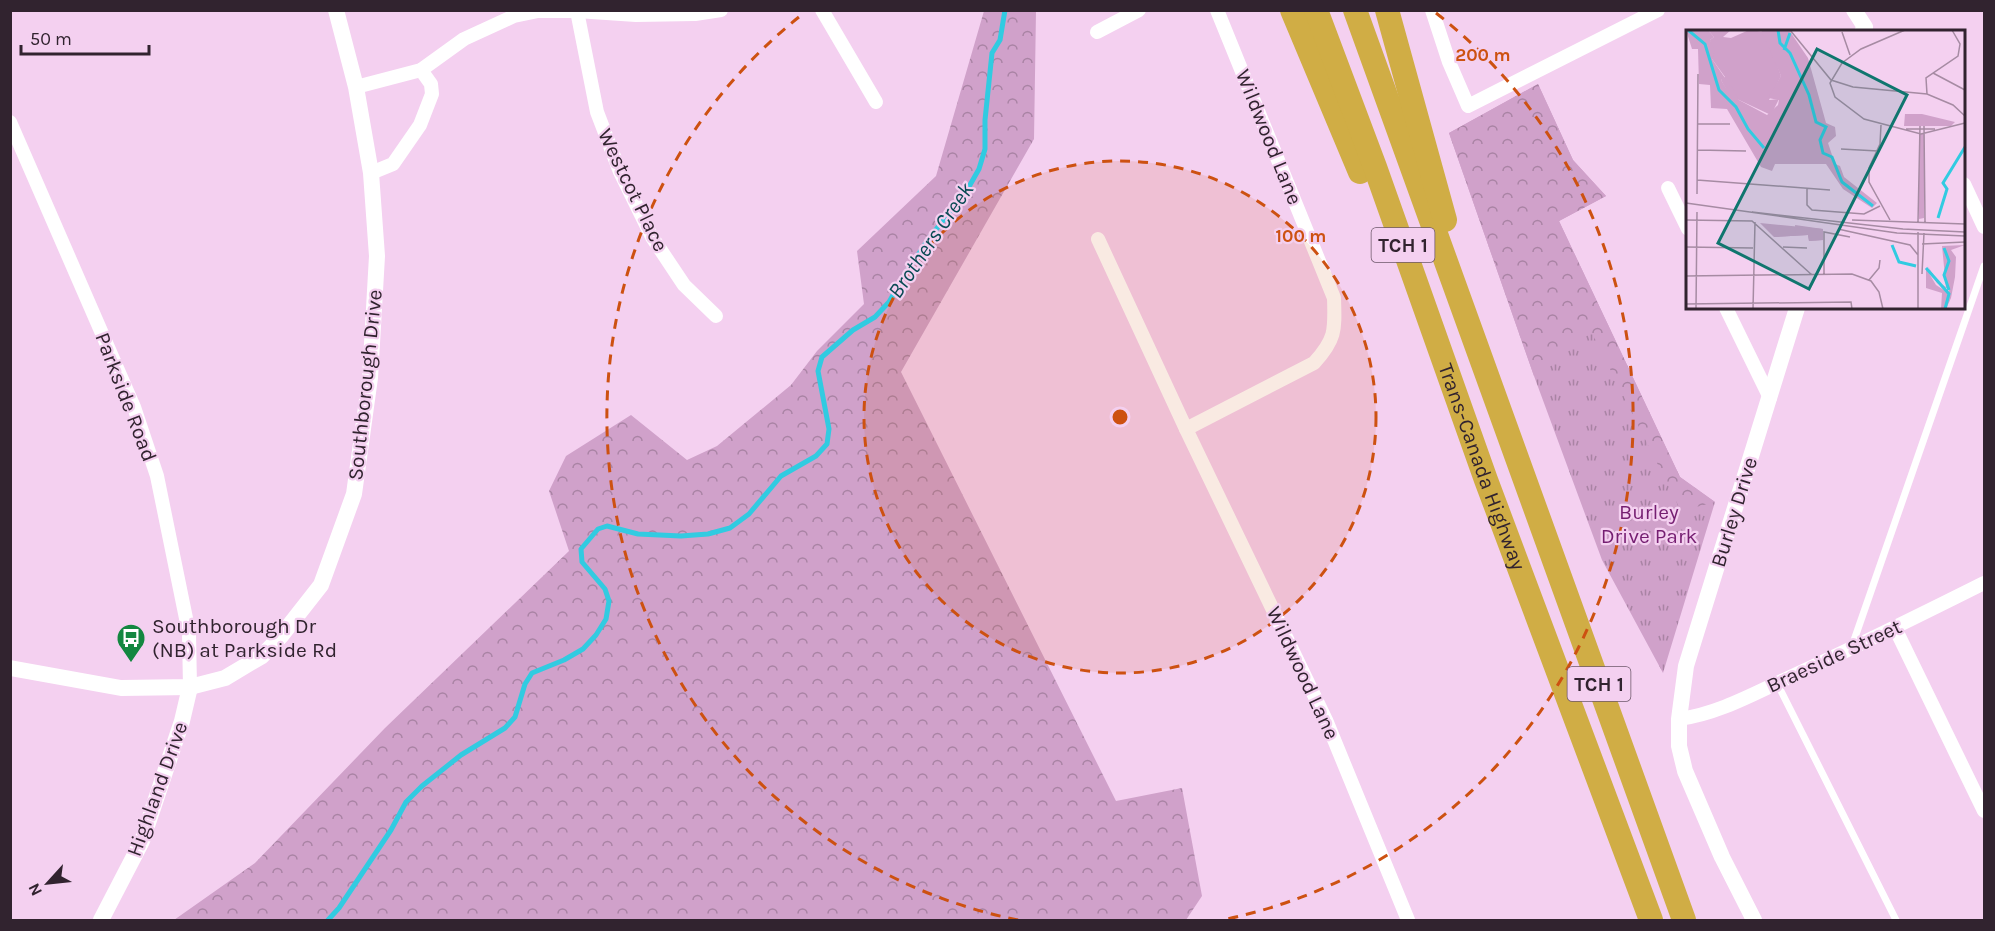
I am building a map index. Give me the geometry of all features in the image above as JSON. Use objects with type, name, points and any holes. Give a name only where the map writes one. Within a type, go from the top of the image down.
[{"type":"highway","points":[[1292,10],[1486,480]]},
{"type":"highway","name":"Trans-Canada Highway","points":[[1316,10],[1379,178],[1486,480],[1652,921]]},
{"type":"highway","name":"Trans-Canada Highway","points":[[1355,10],[1684,921]]},
{"type":"highway","points":[[1388,10],[1433,172],[1474,339]]},
{"type":"street","name":"Southborough Drive","points":[[10,668],[121,688],[190,687],[225,678],[262,656],[281,636],[321,585],[354,494],[370,378],[377,256],[370,173],[356,87],[336,10]]},
{"type":"street","points":[[356,87],[421,70],[464,39],[514,16],[538,11],[636,15],[695,14],[721,10]]},
{"type":"street","points":[[822,10],[876,102]]},
{"type":"street","points":[[1097,32],[1139,10]]},
{"type":"street","name":"Wildwood Lane","points":[[1186,429],[1314,363],[1330,346],[1335,326],[1334,298],[1217,10]]},
{"type":"street","points":[[1432,10],[1449,62],[1468,106],[1658,10]]},
{"type":"street","points":[[1854,10],[1866,30]]},
{"type":"street","name":"Westcot Place","points":[[577,11],[597,112],[620,171],[652,237],[684,285],[716,316]]},
{"type":"street","points":[[370,173],[393,164],[420,125],[432,94],[431,84],[421,70]]},
{"type":"street","name":"Parkside Road","points":[[10,122],[134,407],[157,476],[189,633],[190,687]]},
{"type":"street","points":[[1965,186],[1984,227]]},
{"type":"street","points":[[1668,188],[1686,225]]},
{"type":"street","name":"Wildwood Lane","points":[[1098,239],[1186,429],[1326,720],[1408,921]]},
{"type":"street","points":[[1726,309],[1770,398]]},
{"type":"street","name":"Burley Drive","points":[[1754,921],[1722,857],[1685,771],[1679,746],[1679,719],[1686,666],[1797,309]]},
{"type":"street","name":"Braeside Street","points":[[1679,719],[1698,717],[1722,708],[1851,649],[1984,583]]},
{"type":"street","points":[[1894,628],[1984,811]]},
{"type":"street","name":"Highland Drive","points":[[102,921],[142,841],[182,721],[190,687]]},
{"type":"lane","points":[[1851,649],[1984,266]]},
{"type":"lane","points":[[1777,683],[1896,921]]},
{"type":"green space","points":[[984,11],[1036,11],[1034,139],[901,372],[1116,801],[1182,788],[1202,896],[1186,920],[174,920],[255,863],[385,728],[569,551],[549,491],[566,456],[631,415],[687,460],[717,446],[791,385],[817,351],[864,304],[857,251],[936,176]]},
{"type":"green space","name":"Burley Drive Park","points":[[1538,84],[1573,160],[1606,196],[1559,221],[1680,477],[1715,502],[1663,673],[1602,560],[1534,376],[1449,133]]},
{"type":"green space","points":[[1538,84],[1573,160],[1606,196],[1559,221],[1680,477],[1715,502],[1681,511],[1590,329],[1534,376],[1449,133]]},
{"type":"waterway","name":"Brothers Creek","points":[[328,920],[339,908],[391,830],[406,802],[461,755],[505,728],[515,717],[525,684],[532,673],[564,660],[583,649],[596,635],[606,619],[609,601],[605,589],[582,562],[581,549],[598,529],[607,526],[638,534],[681,536],[708,534],[730,528],[749,514],[781,476],[816,456],[827,444],[829,429],[818,371],[822,357],[853,330],[875,317],[889,302],[930,237],[966,192],[979,169],[985,149],[985,120],[992,53],[1000,40],[1005,10]]},
{"type":"place","name":"Southborough Dr (NB) at Parkside Rd","points":[[131,664]]}]
